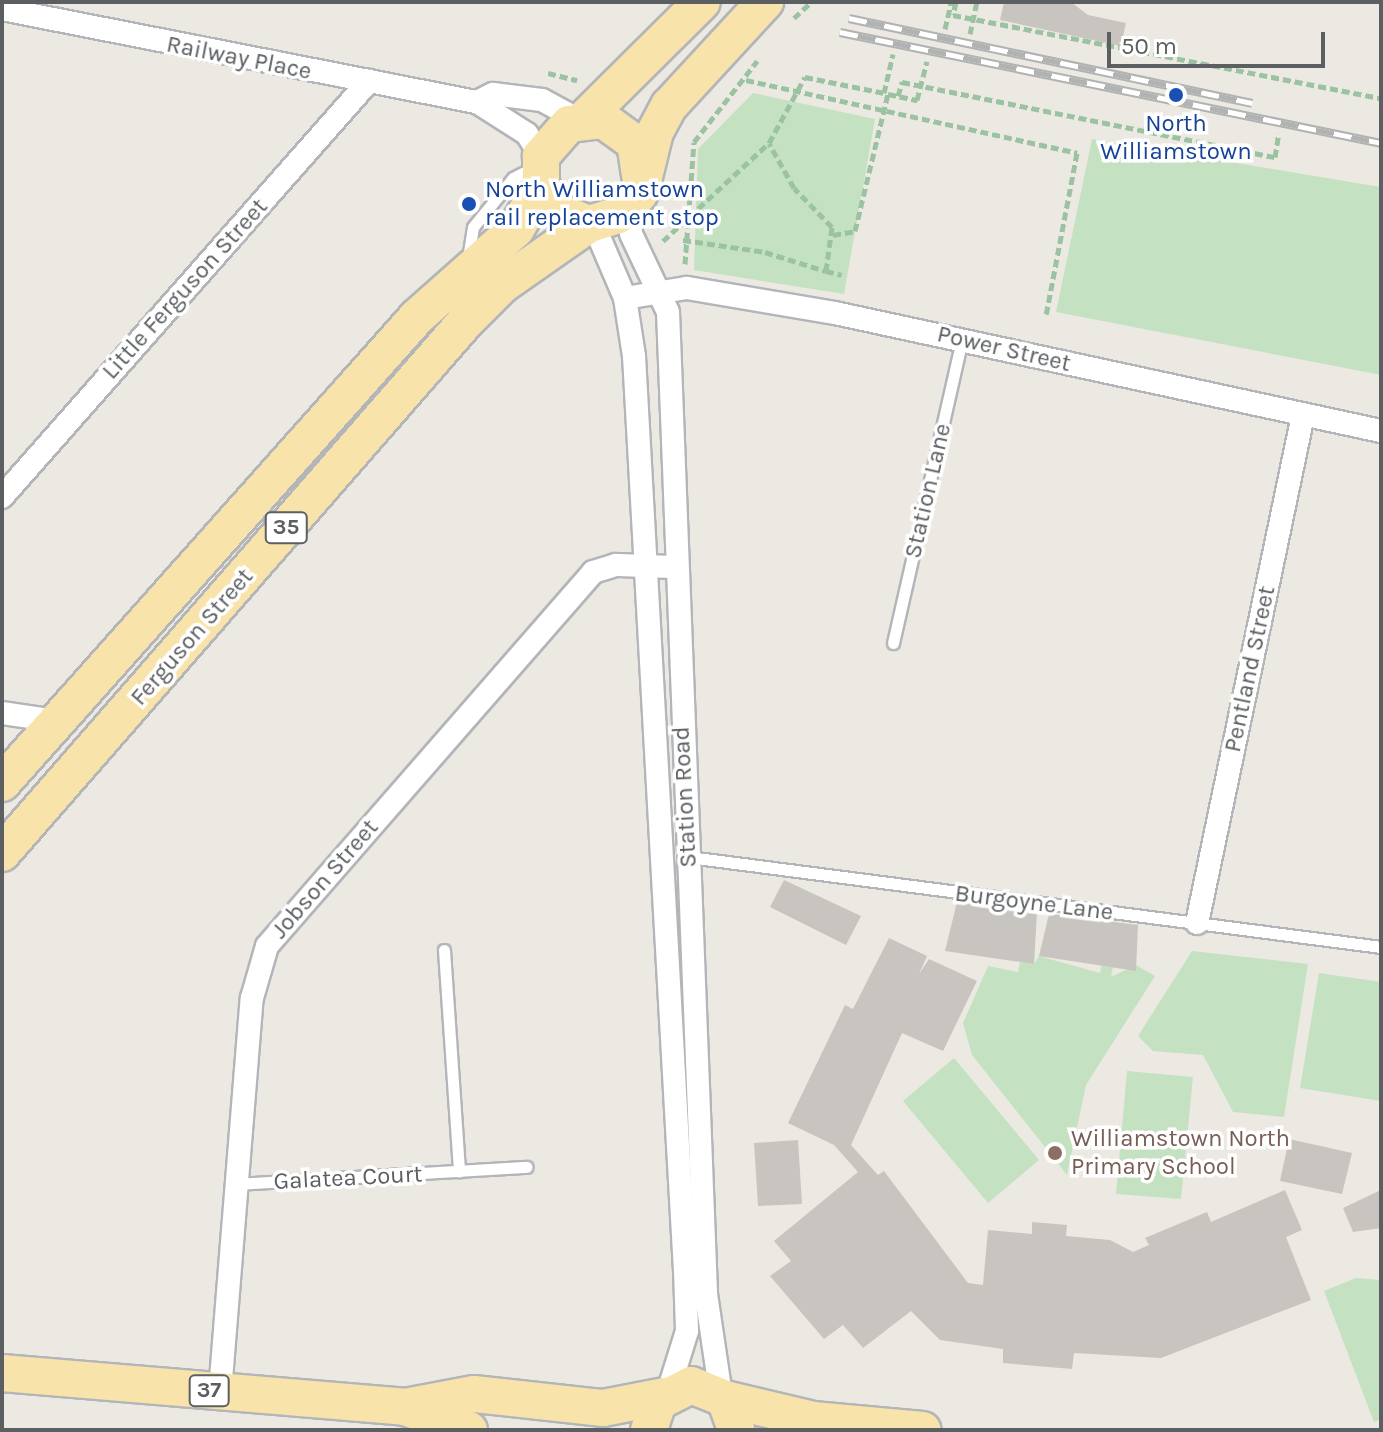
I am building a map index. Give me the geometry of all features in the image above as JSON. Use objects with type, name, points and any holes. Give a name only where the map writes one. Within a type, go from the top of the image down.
[{"type":"main road","name":"35","points":[[540,169],[554,134],[607,104],[702,2]]},
{"type":"main road","points":[[635,198],[666,110],[775,15]]},
{"type":"main road","points":[[582,120],[629,135],[641,158],[635,198]]},
{"type":"main road","points":[[540,169],[559,212],[591,224]]},
{"type":"main road","name":"Ferguson Street","points":[[2,783],[374,364],[468,269],[516,229],[540,169]]},
{"type":"main road","name":"35","points":[[591,224],[635,198]]},
{"type":"main road","name":"Ferguson Street","points":[[2,853],[465,322],[502,285],[591,224]]},
{"type":"main road","points":[[56,721],[91,752]]},
{"type":"main road","name":"37","points":[[6,1374],[405,1407],[469,1430]]},
{"type":"main road","name":"37","points":[[405,1407],[474,1394],[603,1408],[691,1385],[727,1408],[923,1430]]},
{"type":"main road","points":[[649,1430],[666,1394]]},
{"type":"street","name":"Railway Place","points":[[2,9],[477,102],[527,134],[540,169]]},
{"type":"street","name":"Little Ferguson Street","points":[[2,497],[369,81]]},
{"type":"street","name":"Railway Place","points":[[477,102],[493,94],[542,100],[582,120]]},
{"type":"street","name":"Station Road","points":[[635,198],[642,255],[664,291],[706,1294],[727,1408]]},
{"type":"street","name":"Station Road","points":[[591,224],[625,298],[636,392],[640,565],[687,1331],[666,1394]]},
{"type":"street","name":"Power Street","points":[[625,298],[687,288],[962,339],[1381,431]]},
{"type":"street","name":"Pentland Street","points":[[1197,923],[1303,415]]},
{"type":"street","name":"Jobson Street","points":[[220,1392],[252,998],[267,946],[583,582],[606,566],[674,567]]},
{"type":"street","points":[[2,713],[56,721]]},
{"type":"street","points":[[657,860],[688,856]]},
{"type":"lane","name":"Station Lane","points":[[893,643],[962,339]]},
{"type":"lane","name":"Burgoyne Lane","points":[[688,856],[1381,947]]},
{"type":"lane","points":[[444,950],[459,1171]]},
{"type":"lane","name":"Galatea Court","points":[[237,1184],[527,1167]]},
{"type":"path","points":[[775,15],[811,2]]},
{"type":"path","points":[[945,29],[953,2]]},
{"type":"path","points":[[953,2],[953,15],[1381,98]]},
{"type":"path","points":[[970,34],[977,2]]},
{"type":"path","points":[[687,288],[683,240],[687,226],[694,142],[746,80],[763,51]]},
{"type":"path","points":[[642,255],[687,226],[769,143],[805,77],[884,93],[893,54]]},
{"type":"path","points":[[832,236],[855,231],[888,94],[917,100],[927,61]]},
{"type":"path","points":[[746,80],[885,106],[1077,153],[1046,315]]},
{"type":"path","points":[[898,96],[902,82],[1275,157],[1279,133]]},
{"type":"path","points":[[769,143],[794,188],[821,208],[832,236],[826,271]]},
{"type":"path","points":[[683,240],[765,252],[842,275]]},
{"type":"green space","points":[[753,93],[875,119],[844,294],[694,270],[698,149]]},
{"type":"green space","points":[[1092,139],[1381,187],[1381,375],[1056,312]]},
{"type":"green space","points":[[1192,951],[1308,964],[1284,1117],[1233,1112],[1203,1055],[1153,1051],[1138,1036]]},
{"type":"green space","points":[[1039,956],[1100,973],[1101,966],[1113,967],[1111,977],[1136,965],[1155,976],[1086,1085],[1067,1175],[972,1055],[963,1023],[988,966],[1018,972],[1020,962],[1034,964]]},
{"type":"green space","points":[[1319,973],[1381,982],[1381,1101],[1300,1088]]},
{"type":"green space","points":[[954,1058],[1039,1160],[988,1203],[903,1101]]},
{"type":"green space","points":[[1127,1071],[1193,1077],[1181,1199],[1116,1194]]},
{"type":"green space","points":[[1356,1278],[1381,1280],[1381,1419],[1374,1422],[1324,1291]]},
{"type":"building","name":"North Williamstown","points":[[1004,2],[1071,2],[1088,15],[1126,23],[1121,46],[1000,20]]},
{"type":"building","points":[[784,880],[861,916],[846,945],[770,907]]},
{"type":"building","points":[[957,902],[1037,912],[1034,964],[945,951]]},
{"type":"building","points":[[1049,914],[1138,925],[1136,971],[1039,956]]},
{"type":"building","points":[[889,938],[927,956],[919,974],[929,959],[977,981],[943,1051],[902,1033],[851,1145],[878,1175],[884,1171],[968,1283],[983,1285],[988,1230],[1032,1234],[1032,1222],[1067,1225],[1066,1236],[1110,1240],[1133,1252],[1149,1245],[1145,1238],[1207,1212],[1211,1222],[1285,1190],[1302,1230],[1286,1237],[1311,1300],[1161,1358],[1074,1353],[1072,1369],[1003,1363],[1003,1349],[940,1340],[911,1311],[863,1348],[843,1325],[824,1339],[770,1276],[791,1261],[774,1241],[858,1172],[834,1145],[788,1123],[845,1005],[853,1009]]},
{"type":"building","points":[[1289,1139],[1352,1153],[1342,1194],[1280,1181]]},
{"type":"building","points":[[798,1140],[802,1204],[758,1206],[754,1143]]},
{"type":"building","points":[[1381,1190],[1381,1228],[1353,1232],[1343,1208]]},
{"type":"railway","points":[[849,18],[1252,103]]},
{"type":"railway","points":[[840,32],[1381,143]]},
{"type":"place","name":"North Williamstown","points":[[1176,95]]},
{"type":"place","name":"North Williamstown rail replacement stop","points":[[469,204]]},
{"type":"place","name":"Williamstown North Primary School","points":[[1055,1153]]}]
